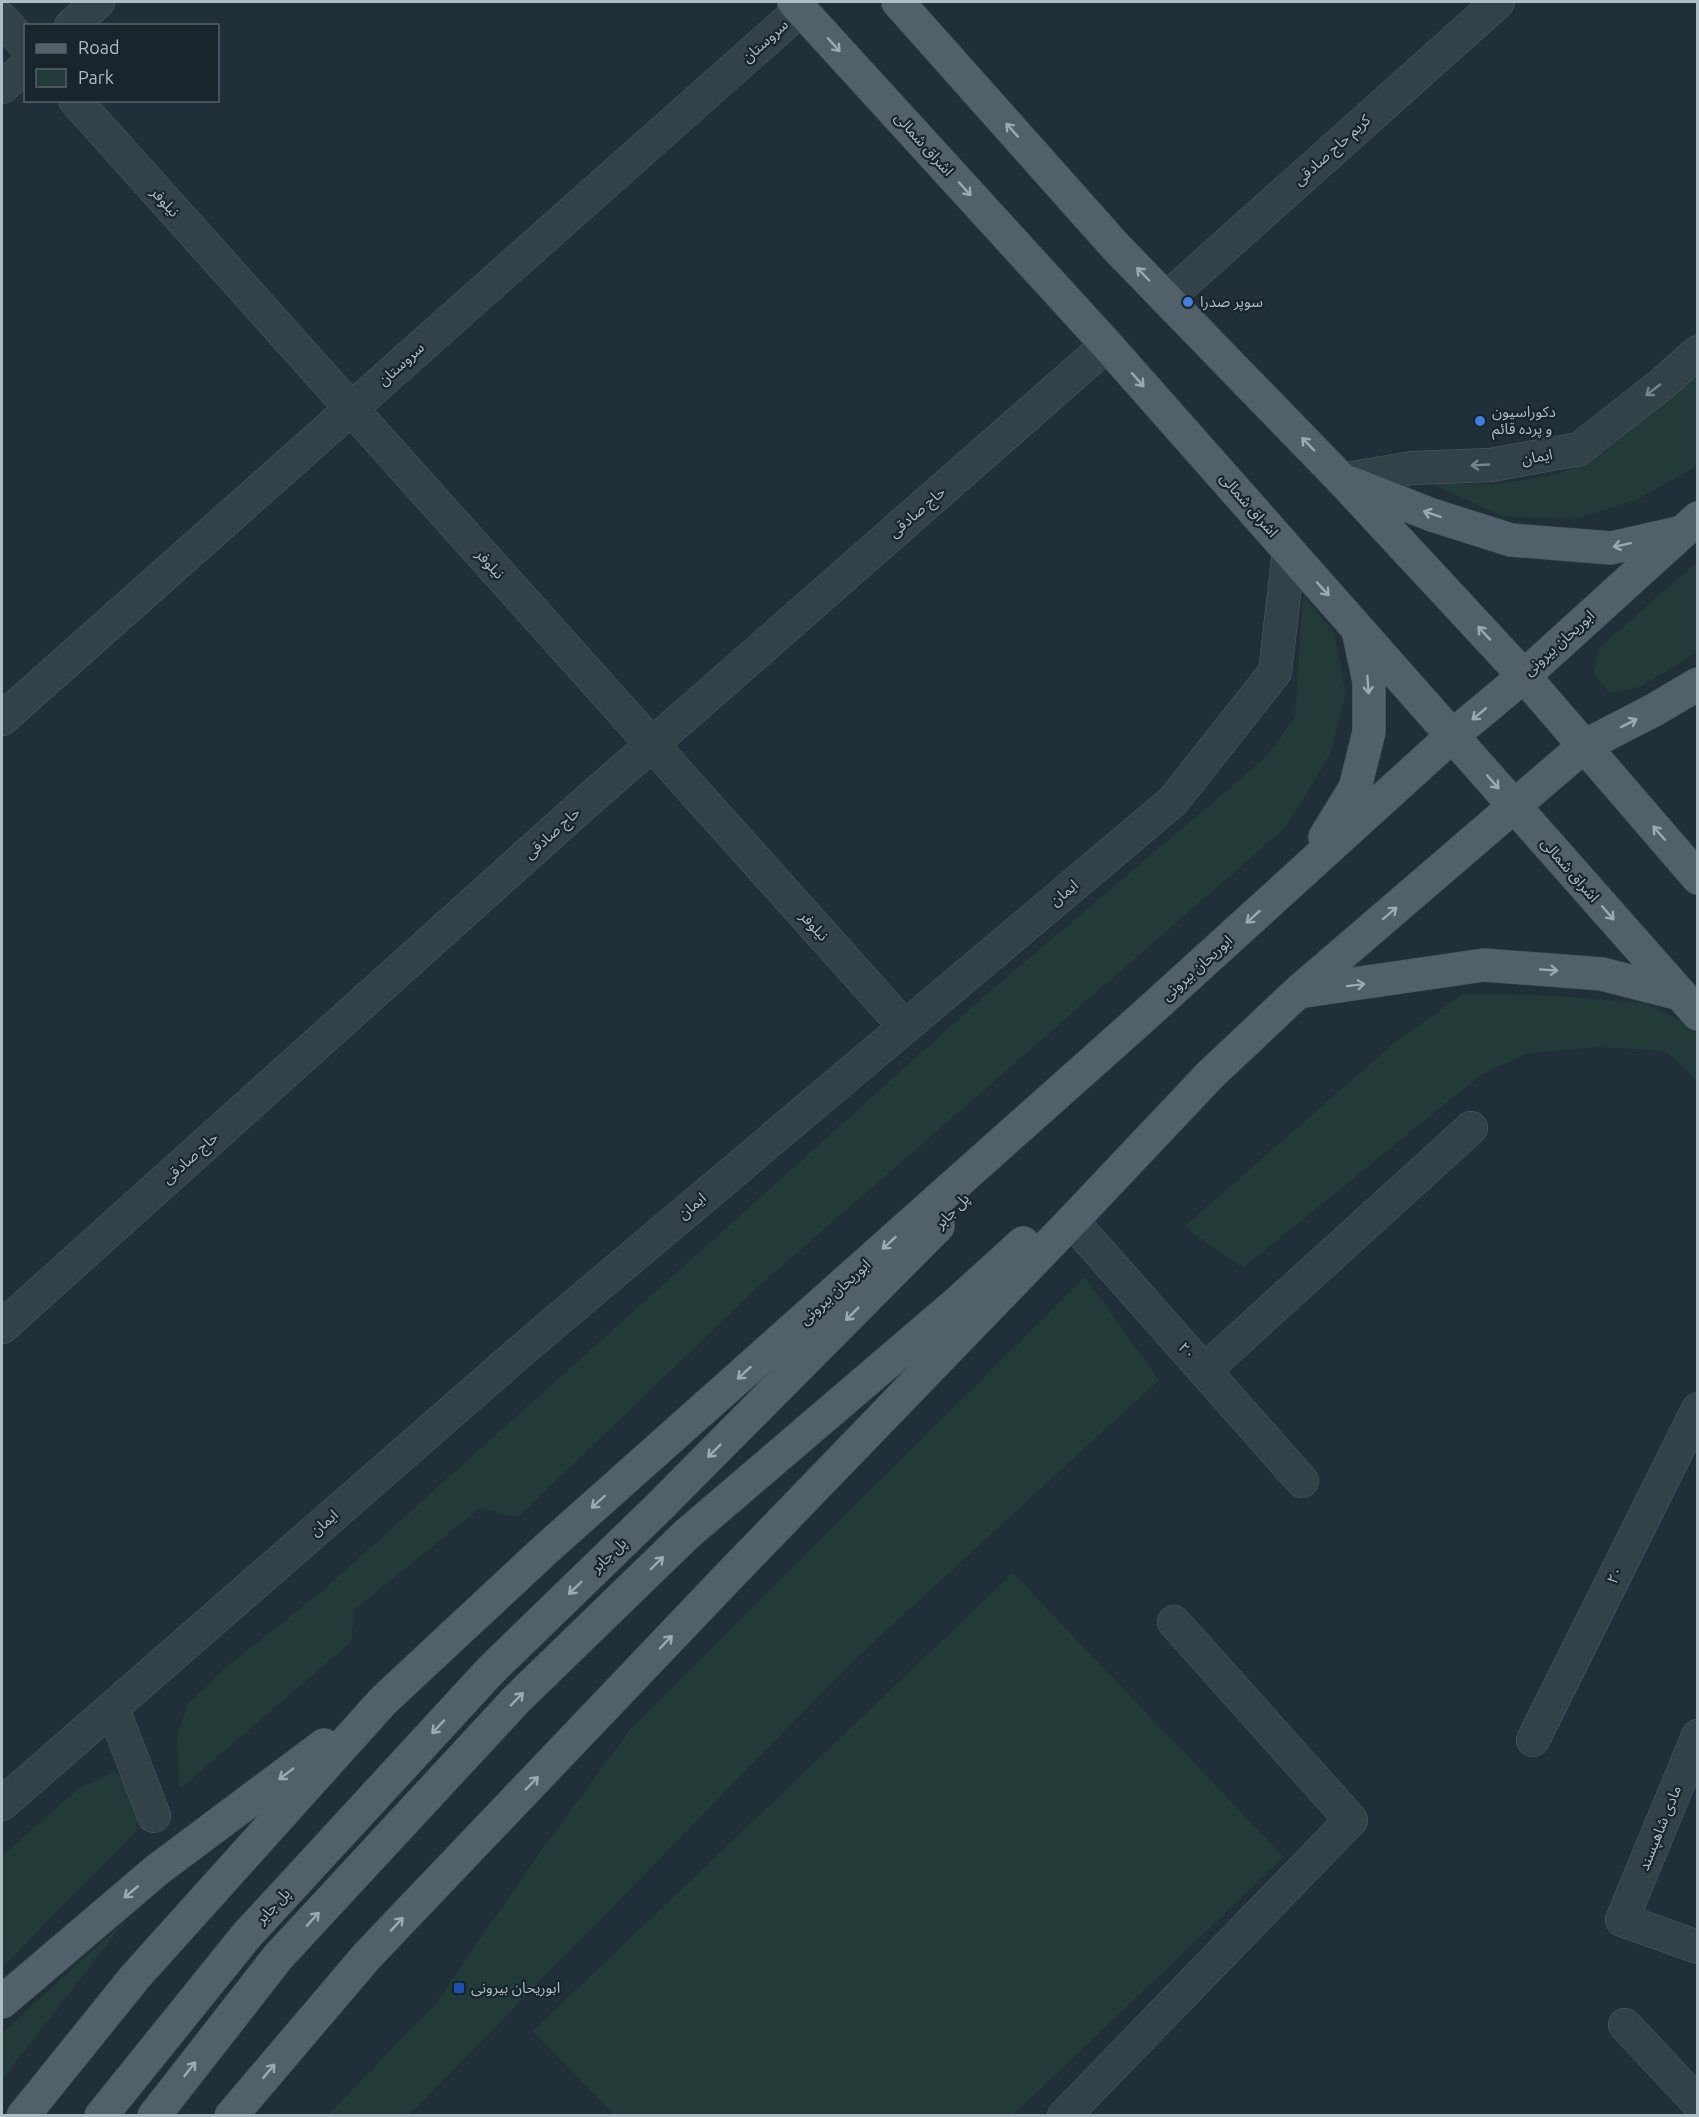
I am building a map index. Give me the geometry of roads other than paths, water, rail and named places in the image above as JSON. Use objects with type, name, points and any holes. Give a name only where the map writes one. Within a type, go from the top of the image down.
[{"type":"main road","points":[[898,2],[1116,247],[1342,480],[1524,676],[1698,878]]},
{"type":"main road","name":"اشراق شمالی","points":[[798,5],[1107,345],[1689,1004]]},
{"type":"main road","points":[[1342,480],[1432,515],[1511,540],[1611,548],[1689,526]]},
{"type":"main road","name":"ابوریحان بیرونی","points":[[23,2115],[135,1977],[383,1701],[546,1549],[1689,526]]},
{"type":"main road","points":[[1297,877],[1314,855],[1355,788],[1369,732],[1369,682],[1357,628]]},
{"type":"main road","points":[[154,2115],[278,1957],[517,1699],[687,1534],[957,1303],[1298,993],[1584,746],[1654,710],[1698,684]]},
{"type":"main road","points":[[1298,993],[1484,966],[1602,974],[1689,1004]]},
{"type":"main road","name":"پل جابر","points":[[101,2115],[246,1936],[491,1670],[892,1274],[1089,1066],[1143,1017]]},
{"type":"main road","points":[[231,2115],[367,1956],[1210,1075]]},
{"type":"main road","points":[[2,2002],[157,1870],[383,1701]]},
{"type":"street","points":[[73,24],[98,2]]},
{"type":"street","name":"کریم حاج صادقی","points":[[1166,298],[1498,2]]},
{"type":"street","name":"سروستان","points":[[2,719],[351,409],[798,5]]},
{"type":"street","points":[[2,19],[24,44]]},
{"type":"street","points":[[2,87],[24,68]]},
{"type":"street","name":"نیلوفر","points":[[77,102],[905,1027]]},
{"type":"street","name":"حاج صادقی","points":[[2,1327],[652,745],[1107,345]]},
{"type":"street","name":"ایمان","points":[[1342,480],[1413,468],[1491,465],[1579,449],[1663,383],[1698,352]]},
{"type":"street","name":"ایمان","points":[[2,1804],[535,1339],[1173,801],[1275,672],[1289,551]]},
{"type":"street","points":[[1205,1370],[1471,1128]]},
{"type":"street","name":"۲۰","points":[[1072,1221],[1302,1481]]},
{"type":"street","name":"۲۰","points":[[1533,1740],[1698,1410]]},
{"type":"street","points":[[1064,2115],[1351,1820],[1174,1622]]},
{"type":"street","points":[[113,1709],[154,1816]]},
{"type":"street","name":"مادی شاهپسند","points":[[1698,1736],[1622,1920],[1698,1947]]},
{"type":"street","points":[[1625,2025],[1698,2103]]},
{"type":"place","name":"سوپر صدرا","points":[[1188,302]]},
{"type":"place","name":"دکوراسیون و پرده قائم","points":[[1480,421]]},
{"type":"place","name":"ابوریحان بیرونی","points":[[459,1988]]}]
